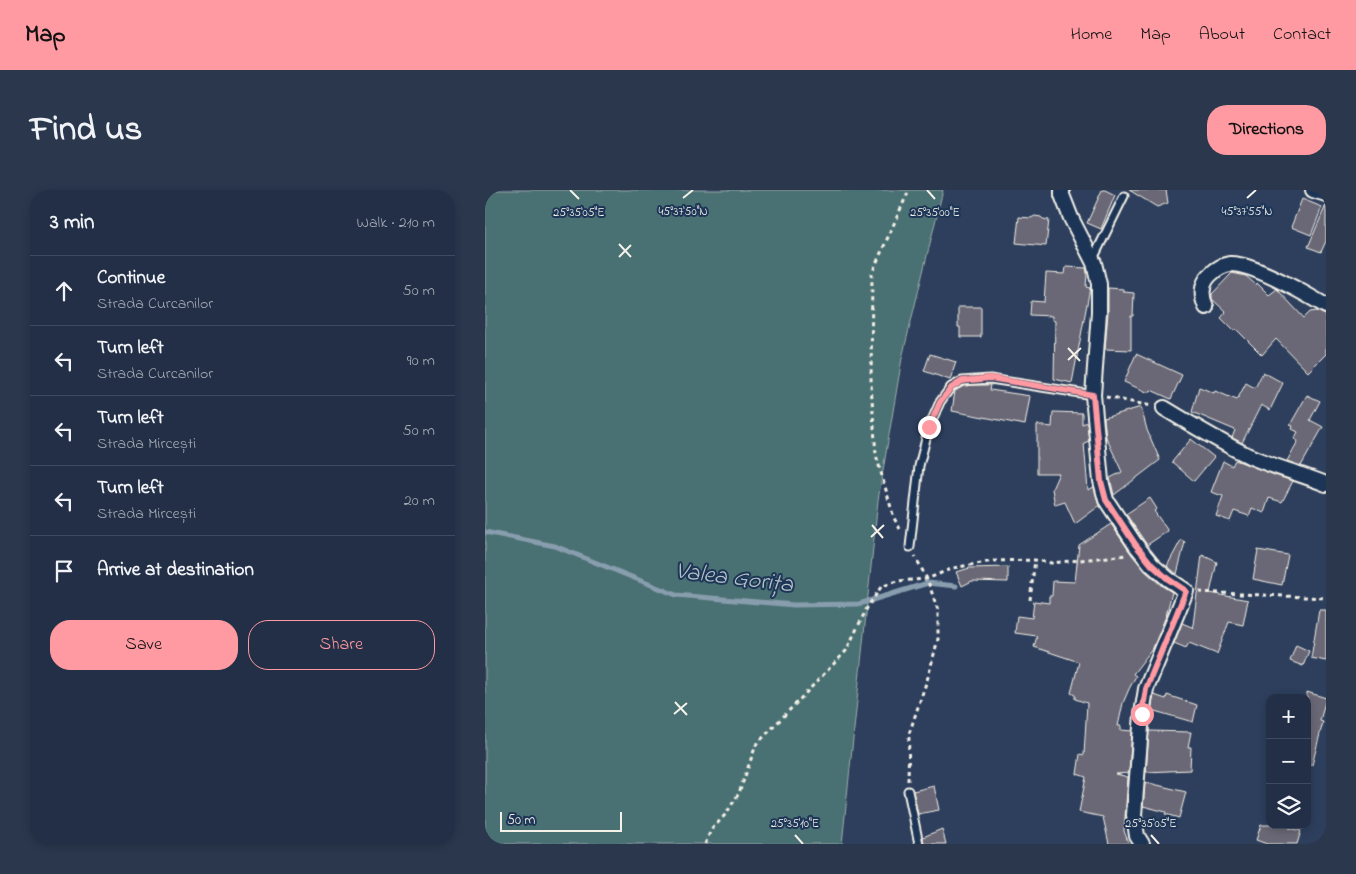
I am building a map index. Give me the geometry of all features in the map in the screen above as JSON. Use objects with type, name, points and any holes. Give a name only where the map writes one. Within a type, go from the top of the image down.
[{"type":"street","points":[[1063,190],[1062,195],[1071,218],[1094,263],[1099,284],[1099,312],[1093,395],[1101,481],[1106,500],[1152,565],[1186,591],[1146,689],[1142,714],[1135,815],[1137,836],[1142,844]]},
{"type":"street","points":[[1313,190],[1326,194]]},
{"type":"street","points":[[1206,307],[1203,300],[1203,288],[1207,278],[1215,270],[1224,265],[1231,264],[1243,265],[1267,275],[1326,306]]},
{"type":"street","points":[[1164,408],[1205,433],[1249,456],[1326,484]]},
{"type":"lane","points":[[1092,262],[1125,196]]},
{"type":"lane","points":[[910,547],[919,466],[929,427],[940,402],[951,388],[962,381],[990,378],[1093,395]]},
{"type":"lane","points":[[908,791],[919,844]]},
{"type":"path","points":[[908,791],[909,734],[928,677],[938,639],[938,610],[927,579],[894,518],[876,455],[871,385],[872,273],[909,190]]},
{"type":"path","points":[[1093,395],[1164,408]]},
{"type":"path","points":[[705,844],[711,830],[726,814],[739,793],[756,744],[847,651],[867,608],[881,587],[897,581],[927,579],[953,568],[993,561],[1035,560],[1051,563],[1143,554]]},
{"type":"path","points":[[1030,600],[1035,560]]},
{"type":"path","points":[[1186,591],[1326,598]]},
{"type":"green space","points":[[485,190],[943,190],[902,358],[878,500],[842,844],[485,844]]},
{"type":"building","points":[[1102,190],[1115,195],[1101,229],[1087,223]]},
{"type":"building","points":[[1129,190],[1166,190],[1168,203],[1157,207]]},
{"type":"building","points":[[1302,199],[1322,207],[1311,235],[1291,227]]},
{"type":"building","points":[[1326,205],[1326,241],[1321,252],[1308,247]]},
{"type":"building","points":[[1035,216],[1049,220],[1046,246],[1016,243],[1019,217],[1031,218]]},
{"type":"building","points":[[1066,267],[1086,268],[1086,287],[1090,288],[1072,383],[1054,379],[1055,321],[1052,320],[1052,316],[1030,315],[1031,301],[1044,302],[1046,273],[1065,274]]},
{"type":"building","points":[[1232,273],[1246,276],[1256,285],[1257,283],[1269,295],[1277,289],[1304,318],[1310,312],[1317,311],[1326,315],[1326,354],[1308,372],[1276,339],[1262,355],[1236,329],[1234,331],[1221,318],[1226,312],[1212,299],[1212,294]]},
{"type":"building","points":[[1108,288],[1124,289],[1124,292],[1134,293],[1133,316],[1131,316],[1131,350],[1105,349]]},
{"type":"building","points":[[958,307],[981,307],[981,337],[960,337]]},
{"type":"building","points":[[930,354],[956,362],[950,380],[924,371]]},
{"type":"building","points":[[1136,354],[1182,375],[1171,399],[1151,390],[1149,393],[1124,382]]},
{"type":"building","points":[[1263,372],[1283,383],[1270,410],[1261,405],[1242,443],[1232,438],[1235,430],[1192,412],[1199,387],[1237,400],[1246,383],[1255,388]]},
{"type":"building","points":[[991,385],[990,390],[1030,396],[1025,425],[952,411],[955,391],[964,386]]},
{"type":"building","points":[[1307,395],[1320,401],[1310,420],[1323,427],[1301,466],[1287,461],[1298,441],[1294,439],[1298,432],[1292,429],[1293,426],[1290,425]]},
{"type":"building","points":[[1141,407],[1147,430],[1160,460],[1114,495],[1110,478],[1122,472],[1106,437],[1104,418]]},
{"type":"building","points":[[1053,412],[1082,413],[1082,424],[1087,422],[1089,441],[1084,443],[1088,490],[1094,487],[1099,506],[1075,524],[1065,502],[1055,505],[1052,489],[1059,473],[1037,473],[1037,425],[1052,427]]},
{"type":"building","points":[[1191,439],[1214,457],[1194,481],[1172,462]]},
{"type":"building","points":[[1235,460],[1293,481],[1282,502],[1269,498],[1264,513],[1252,508],[1249,516],[1234,511],[1230,521],[1216,516],[1223,496],[1211,492],[1223,461],[1232,466]]},
{"type":"building","points":[[1150,498],[1157,509],[1154,511],[1168,531],[1147,545],[1126,514]]},
{"type":"building","points":[[1111,524],[1145,571],[1172,592],[1166,616],[1153,648],[1133,674],[1136,676],[1123,703],[1118,726],[1121,726],[1121,730],[1132,731],[1129,773],[1116,774],[1128,777],[1124,831],[1129,844],[1109,844],[1103,817],[1079,812],[1086,777],[1077,774],[1080,754],[1084,755],[1087,703],[1075,699],[1075,695],[1071,693],[1079,662],[1034,647],[1037,636],[1015,633],[1017,616],[1032,618],[1034,601],[1049,603],[1049,596],[1052,596],[1053,581],[1075,582],[1079,545]]},
{"type":"building","points":[[1181,540],[1185,542],[1177,574],[1167,566]]},
{"type":"building","points":[[1258,550],[1288,555],[1282,585],[1253,579]]},
{"type":"building","points":[[1202,555],[1217,562],[1210,593],[1248,600],[1243,625],[1229,622],[1217,654],[1189,643],[1186,648],[1174,643],[1182,623],[1194,628]]},
{"type":"building","points":[[1008,567],[1008,582],[972,581],[962,586],[956,572],[970,568]]},
{"type":"building","points":[[1319,610],[1326,610],[1326,661],[1311,658]]},
{"type":"building","points":[[1296,645],[1309,651],[1303,666],[1290,661]]},
{"type":"building","points":[[1307,692],[1326,698],[1320,721],[1323,722],[1312,765],[1311,694],[1307,694]]},
{"type":"building","points":[[1154,695],[1166,699],[1167,695],[1197,705],[1193,722],[1151,710]]},
{"type":"building","points":[[1149,731],[1191,732],[1188,747],[1191,747],[1190,770],[1146,772]]},
{"type":"building","points":[[1145,782],[1186,792],[1179,818],[1165,814],[1166,812],[1143,806]]},
{"type":"building","points":[[934,786],[939,810],[918,814],[913,791]]},
{"type":"building","points":[[1261,825],[1266,825],[1266,829],[1293,829],[1301,831],[1297,844],[1267,844],[1256,840]]},
{"type":"building","points":[[942,829],[946,844],[924,844],[923,837]]},
{"type":"waterway","name":"Valea Gorița","points":[[485,532],[555,546],[676,595],[794,605],[859,604],[928,583],[956,586]]},
{"type":"route","points":[[929,427],[940,402],[951,388],[962,381],[990,378],[1093,395],[1101,481],[1106,500],[1135,544],[1152,565],[1186,591],[1146,689],[1142,714]]}]
